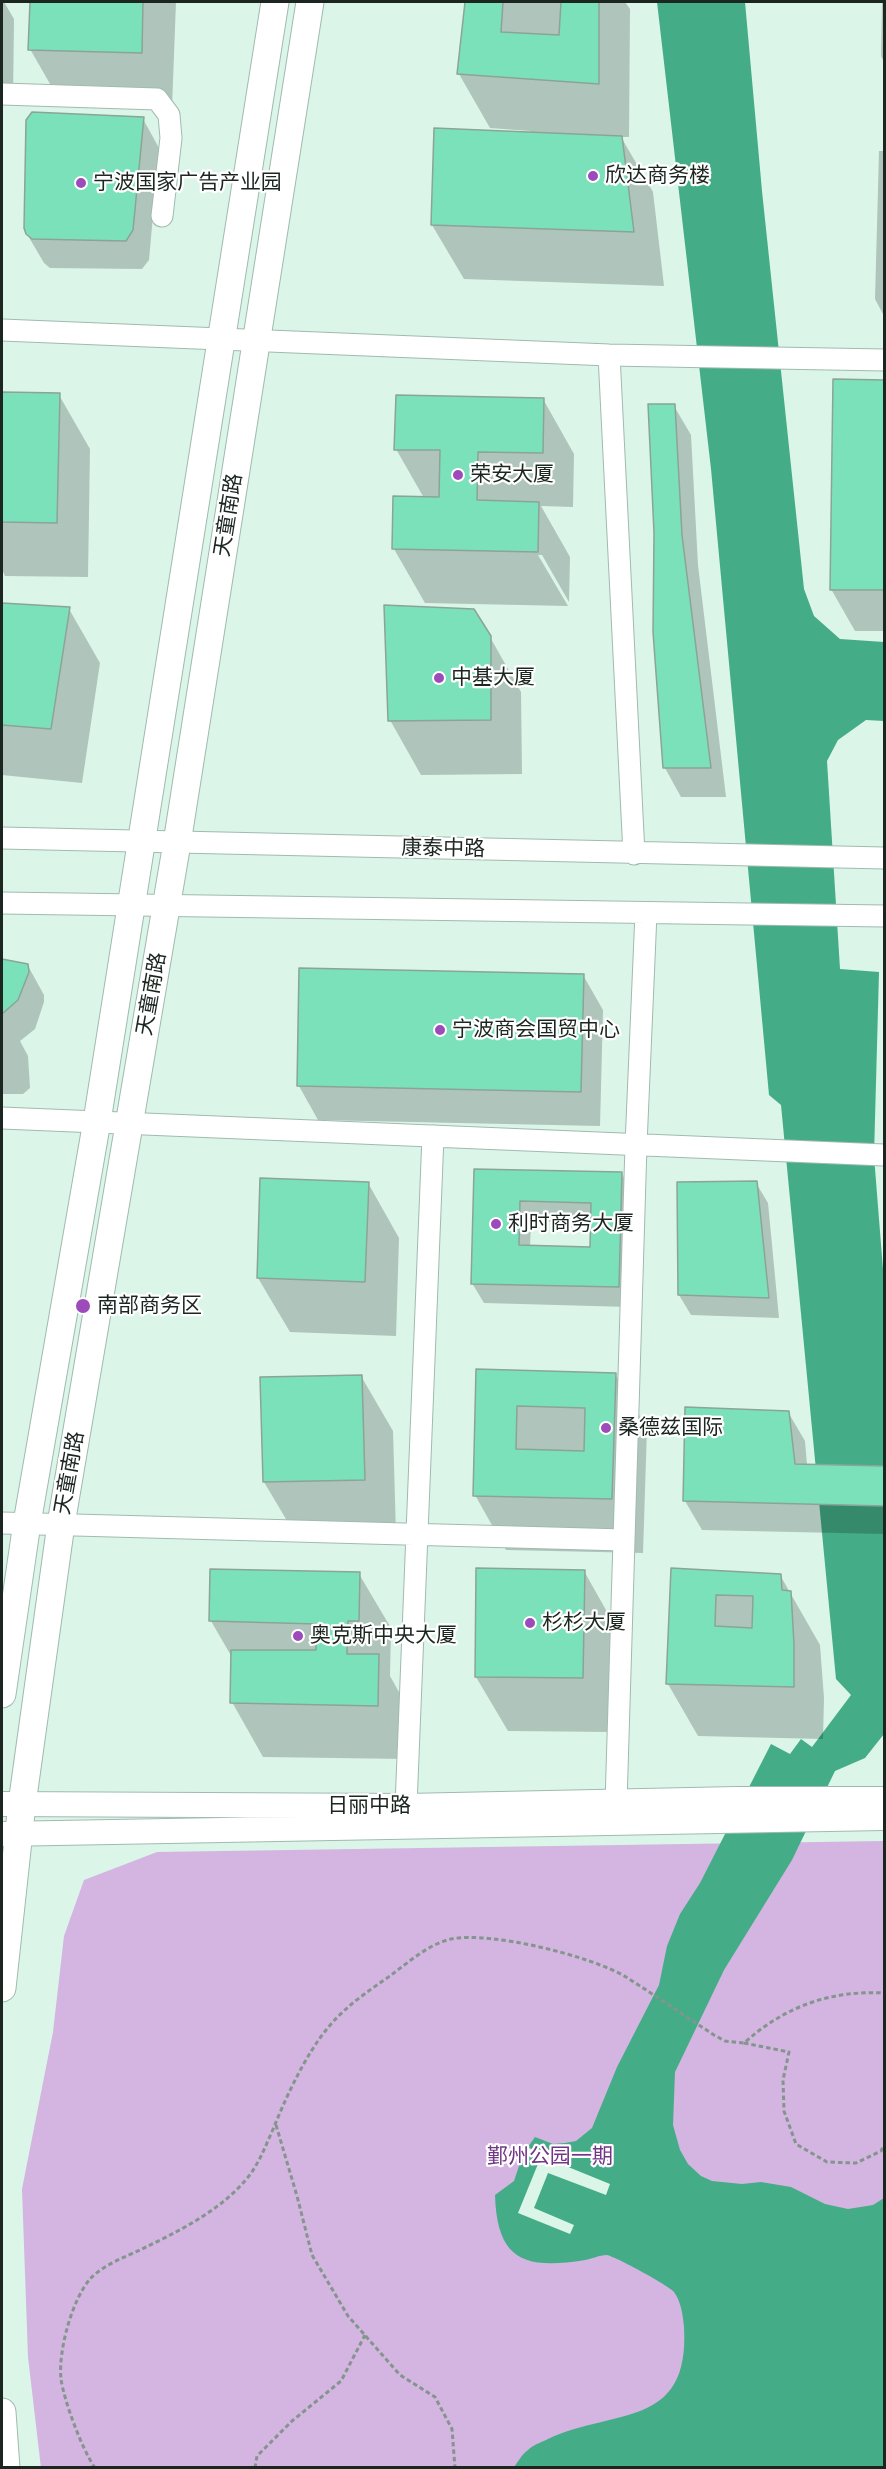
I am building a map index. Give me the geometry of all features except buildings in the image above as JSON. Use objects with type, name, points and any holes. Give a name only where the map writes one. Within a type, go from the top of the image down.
[{"type":"main road","name":"天童南路","points":[[2,1694],[14,1523],[97,1121],[275,2]]},
{"type":"main road","name":"天童南路","points":[[2,1988],[12,1804],[167,906],[310,2]]},
{"type":"main road","points":[[732,1809],[833,1808],[885,1799]]},
{"type":"main road","name":"日丽中路","points":[[12,1804],[406,1806],[616,1803],[732,1809]]},
{"type":"main road","points":[[833,1808],[885,1818]]},
{"type":"main road","name":"日丽中路","points":[[10,1834],[640,1824],[732,1809]]},
{"type":"main road","points":[[2,2412],[6,2468]]},
{"type":"street","points":[[2,94],[157,99],[169,115],[171,138],[162,216]]},
{"type":"street","points":[[2,330],[609,355],[885,360]]},
{"type":"street","points":[[609,355],[634,854]]},
{"type":"street","name":"康泰中路","points":[[2,838],[885,858]]},
{"type":"street","points":[[2,903],[875,916]]},
{"type":"street","points":[[616,1803],[636,1145],[646,913]]},
{"type":"street","points":[[2,1118],[885,1155]]},
{"type":"street","points":[[406,1806],[433,1136]]},
{"type":"street","points":[[14,1523],[624,1540]]},
{"type":"path","points":[[95,2468],[76,2426],[61,2379],[61,2353],[77,2302],[90,2279],[109,2265],[193,2222],[242,2184],[261,2158],[275,2123],[310,2053],[329,2025],[346,2008],[419,1953],[451,1940],[487,1938],[548,1950],[625,1977],[725,2041],[789,2052],[783,2080],[784,2111],[796,2144],[827,2162],[856,2163],[880,2151],[885,2145]]},
{"type":"path","points":[[744,2043],[767,2023],[823,1998],[885,1993]]},
{"type":"path","points":[[275,2123],[312,2254],[348,2316],[400,2375],[435,2397],[452,2429],[455,2468]]},
{"type":"path","points":[[255,2468],[257,2456],[292,2421],[341,2381],[365,2335]]},
{"type":"green space","name":"鄞州公园一期","points":[[884,1841],[884,2467],[41,2468],[28,2357],[22,2189],[53,2032],[64,1936],[84,1880],[157,1852]]},
{"type":"shaded area","points":[[657,2],[745,2],[762,191],[804,589],[814,616],[840,639],[884,642],[884,721],[866,720],[838,740],[827,761],[840,969],[879,972],[874,1156],[884,1282],[884,1734],[865,1758],[835,1771],[792,1860],[724,1970],[675,2072],[673,2125],[680,2150],[688,2164],[701,2176],[712,2181],[742,2184],[761,2182],[791,2187],[825,2204],[848,2209],[873,2205],[884,2198],[884,2467],[514,2467],[526,2452],[540,2442],[643,2410],[661,2400],[674,2384],[683,2360],[684,2327],[680,2304],[674,2292],[653,2278],[612,2257],[604,2255],[564,2263],[545,2263],[530,2261],[518,2256],[508,2247],[501,2234],[495,2195],[514,2181],[523,2154],[535,2137],[553,2144],[565,2143],[576,2141],[592,2128],[617,2067],[659,1985],[667,1946],[680,1914],[700,1883],[771,1744],[790,1754],[801,1739],[812,1747],[851,1695],[836,1679],[781,1105],[769,1095],[711,469]]},
{"type":"pier","points":[[524,2146],[541,2153],[543,2149],[553,2154],[551,2160],[610,2184],[606,2195],[548,2173],[534,2208],[574,2225],[570,2234],[518,2213],[540,2159],[521,2151]]},
{"type":"place","name":"欣达商务楼","points":[[593,176]]},
{"type":"place","name":"宁波国家广告产业园","points":[[81,183]]},
{"type":"place","name":"荣安大厦","points":[[458,475]]},
{"type":"place","name":"中基大厦","points":[[439,678]]},
{"type":"place","name":"宁波商会国贸中心","points":[[440,1030]]},
{"type":"place","name":"利时商务大厦","points":[[496,1224]]},
{"type":"place","name":"南部商务区","points":[[83,1306]]},
{"type":"place","name":"桑德兹国际","points":[[606,1428]]},
{"type":"place","name":"杉杉大厦","points":[[530,1623]]},
{"type":"place","name":"奥克斯中央大厦","points":[[298,1636]]}]
